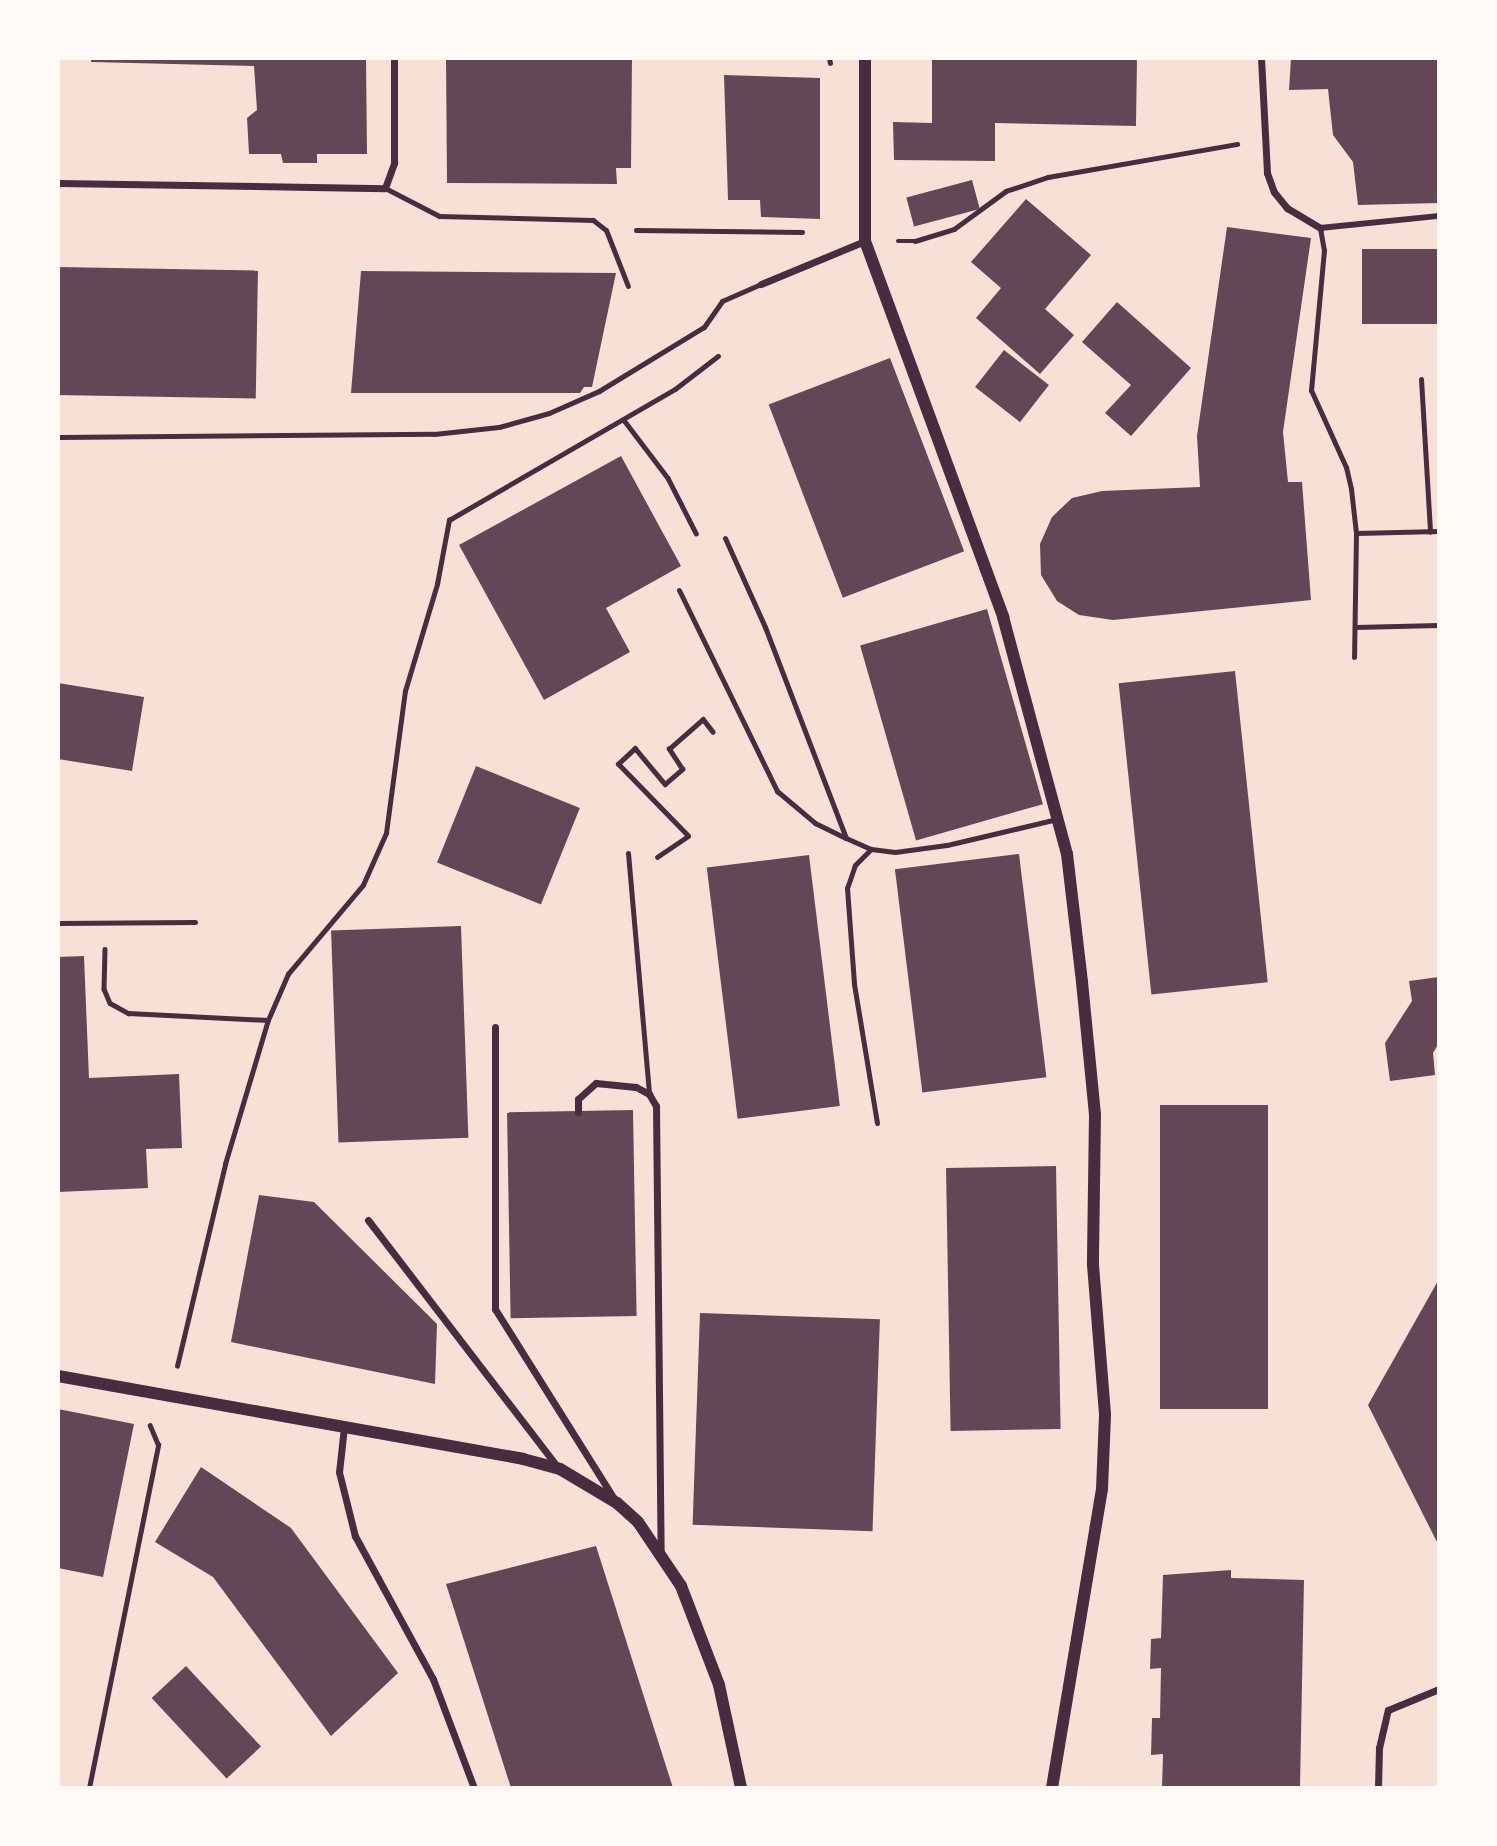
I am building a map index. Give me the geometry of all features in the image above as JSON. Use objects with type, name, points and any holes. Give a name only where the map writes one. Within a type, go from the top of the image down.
[{"type":"street","points":[[58,183],[385,188],[394,163],[394,58]]},
{"type":"street","points":[[865,58],[865,241],[1003,617],[1067,854],[1095,1114],[1093,1265],[1105,1415],[1102,1489],[1052,1788]]},
{"type":"street","points":[[1261,58],[1266,139],[1274,192],[1294,213],[1320,228],[1439,216]]},
{"type":"street","points":[[761,284],[865,241]]},
{"type":"street","points":[[495,1027],[495,1309],[617,1503],[661,1552],[681,1586],[719,1685],[741,1788]]},
{"type":"street","points":[[578,1112],[579,1098],[596,1083],[636,1087],[649,1094],[658,1125],[661,1552]]},
{"type":"street","points":[[368,1220],[560,1469]]},
{"type":"street","points":[[58,1377],[344,1426],[560,1469],[617,1503]]},
{"type":"street","points":[[344,1426],[339,1472],[355,1536],[433,1679],[474,1788]]},
{"type":"street","points":[[1378,1788],[1379,1748],[1388,1710],[1439,1689]]},
{"type":"lane","points":[[385,188],[439,216],[593,220],[606,230],[628,286]]},
{"type":"lane","points":[[1320,228],[1324,250],[1311,390],[1346,467],[1356,533],[1354,657]]},
{"type":"lane","points":[[58,437],[420,435],[499,427],[549,413],[599,391],[704,327],[722,301],[761,284]]},
{"type":"lane","points":[[1421,379],[1430,531]]},
{"type":"lane","points":[[1356,533],[1439,531]]},
{"type":"lane","points":[[725,538],[765,626],[846,838]]},
{"type":"lane","points":[[678,590],[777,791],[815,824],[871,849],[895,852],[947,845],[1057,819]]},
{"type":"lane","points":[[1355,627],[1439,625]]},
{"type":"lane","points":[[871,849],[855,865],[847,888],[855,984],[877,1123]]},
{"type":"lane","points":[[628,853],[649,1094]]},
{"type":"lane","points":[[58,923],[195,922]]},
{"type":"path","points":[[865,241],[915,241],[954,229],[1006,191],[1048,177],[1266,139]]},
{"type":"path","points":[[606,230],[810,232]]},
{"type":"path","points":[[177,1369],[225,1164],[268,1020],[288,974],[363,886],[386,833],[405,691],[437,584],[449,520],[675,389],[727,349]]},
{"type":"path","points":[[624,419],[668,478],[698,537]]},
{"type":"path","points":[[629,875],[688,836],[618,764],[635,748],[665,784],[682,769],[669,749],[703,719],[718,739]]},
{"type":"path","points":[[105,923],[104,989],[110,1003],[128,1013],[268,1020]]},
{"type":"path","points":[[89,1788],[158,1445]]},
{"type":"building","points":[[91,58],[366,58],[367,154],[317,154],[317,163],[283,163],[281,154],[249,154],[247,118],[257,110],[254,66],[91,62]]},
{"type":"building","points":[[446,58],[632,58],[631,168],[616,168],[617,184],[447,183]]},
{"type":"building","points":[[932,58],[1137,58],[1136,126],[995,123],[995,161],[894,160],[893,122],[932,123]]},
{"type":"building","points":[[1291,58],[1439,58],[1439,203],[1358,205],[1353,162],[1333,135],[1328,89],[1289,90]]},
{"type":"building","points":[[724,75],[820,78],[820,219],[761,217],[760,200],[728,200]]},
{"type":"building","points":[[972,180],[980,209],[914,227],[906,198]]},
{"type":"building","points":[[1026,199],[1091,255],[1045,309],[1074,335],[1040,374],[976,318],[1001,288],[971,262]]},
{"type":"building","points":[[1227,227],[1311,238],[1283,432],[1288,482],[1302,482],[1311,600],[1113,620],[1079,615],[1057,601],[1041,575],[1040,544],[1052,517],[1072,498],[1102,491],[1200,487],[1197,436]]},
{"type":"building","points":[[1362,249],[1439,249],[1439,324],[1362,324]]},
{"type":"building","points":[[58,267],[258,270],[256,398],[58,395]]},
{"type":"building","points":[[361,271],[616,273],[592,387],[584,387],[580,393],[351,393]]},
{"type":"building","points":[[1117,302],[1191,368],[1131,436],[1105,413],[1131,385],[1082,342]]},
{"type":"building","points":[[1004,350],[1049,385],[1020,422],[975,387]]},
{"type":"building","points":[[890,358],[964,551],[843,598],[769,405]]},
{"type":"building","points":[[621,456],[681,566],[606,608],[630,652],[544,700],[459,545]]},
{"type":"building","points":[[987,609],[1043,804],[916,841],[860,645]]},
{"type":"building","points":[[1235,671],[1268,982],[1151,995],[1119,683]]},
{"type":"building","points":[[58,683],[144,697],[132,771],[58,759]]},
{"type":"building","points":[[476,766],[580,808],[541,904],[437,862]]},
{"type":"building","points":[[1019,854],[1046,1077],[922,1093],[895,869]]},
{"type":"building","points":[[809,855],[840,1106],[738,1119],[707,868]]},
{"type":"building","points":[[461,926],[468,1138],[338,1142],[331,931]]},
{"type":"building","points":[[84,956],[89,1078],[179,1074],[182,1148],[146,1149],[148,1188],[58,1192],[58,957]]},
{"type":"building","points":[[1439,977],[1439,1043],[1433,1053],[1435,1075],[1390,1081],[1385,1043],[1412,1001],[1409,981]]},
{"type":"building","points":[[1160,1105],[1268,1105],[1268,1409],[1160,1409]]},
{"type":"building","points":[[633,1110],[637,1316],[511,1318],[507,1112]]},
{"type":"building","points":[[1056,1166],[1061,1429],[951,1431],[946,1168]]},
{"type":"building","points":[[259,1195],[314,1202],[437,1324],[435,1384],[231,1342]]},
{"type":"building","points":[[1439,1279],[1439,1546],[1368,1405]]},
{"type":"building","points":[[700,1313],[880,1319],[872,1531],[693,1525]]},
{"type":"building","points":[[58,1409],[134,1424],[103,1577],[58,1568]]},
{"type":"building","points":[[201,1467],[291,1528],[398,1673],[331,1736],[213,1577],[155,1542]]},
{"type":"building","points":[[596,1546],[673,1788],[511,1788],[446,1584]]},
{"type":"building","points":[[1231,1570],[1231,1578],[1304,1580],[1300,1788],[1162,1788],[1163,1754],[1151,1755],[1152,1718],[1160,1718],[1161,1668],[1150,1669],[1151,1639],[1161,1638],[1163,1575]]},
{"type":"building","points":[[186,1666],[261,1746],[227,1779],[152,1698]]}]
